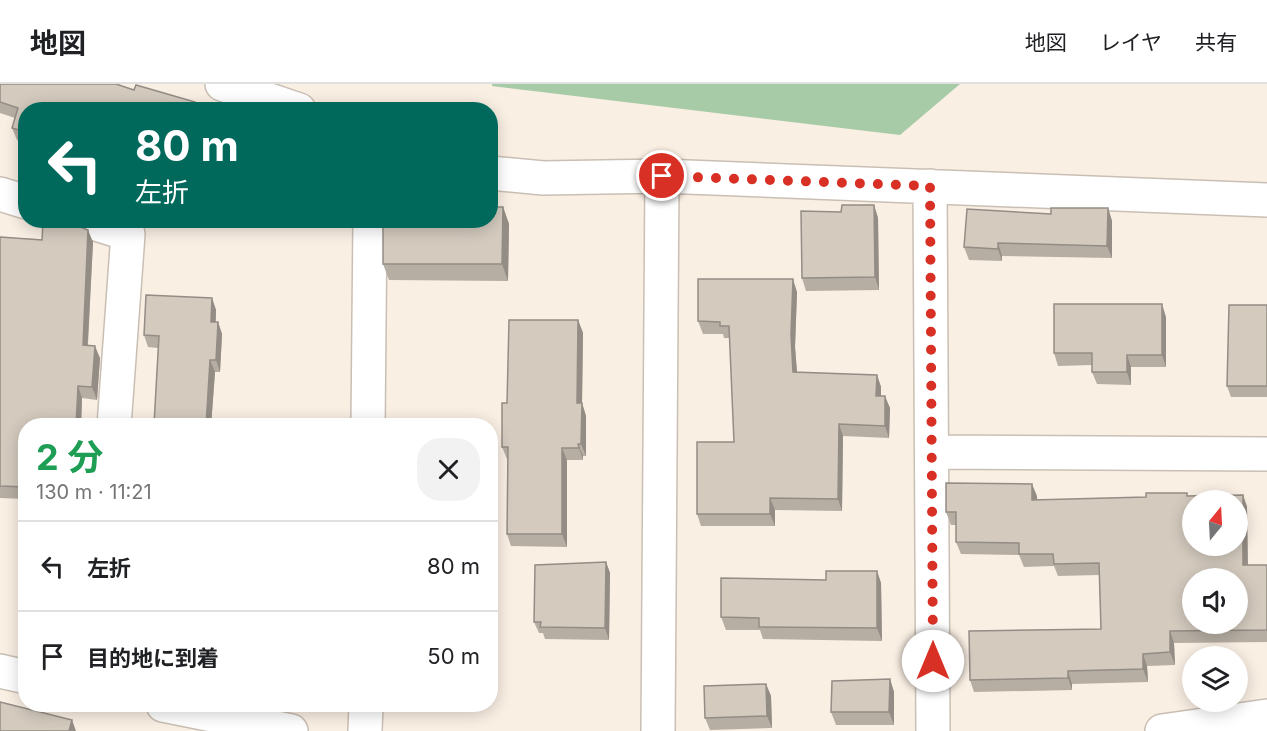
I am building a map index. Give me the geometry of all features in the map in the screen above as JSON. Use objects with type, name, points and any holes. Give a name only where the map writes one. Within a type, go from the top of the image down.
[{"type":"street","points":[[222,84],[275,102]]},
{"type":"street","points":[[498,174],[543,178],[662,176],[1267,200]]},
{"type":"street","points":[[658,731],[662,176]]},
{"type":"street","points":[[930,186],[933,731]]},
{"type":"street","points":[[0,194],[18,200]]},
{"type":"street","points":[[109,228],[128,234],[115,418]]},
{"type":"street","points":[[368,418],[370,228]]},
{"type":"street","points":[[932,452],[1267,454]]},
{"type":"street","points":[[0,671],[18,675]]},
{"type":"street","points":[[197,712],[291,731]]},
{"type":"street","points":[[365,731],[366,712]]},
{"type":"street","points":[[1162,731],[1267,716]]},
{"type":"green space","points":[[492,84],[960,84],[900,135],[492,86]]},
{"type":"building","points":[[0,84],[116,84],[134,90],[136,85],[195,102],[18,102],[18,108],[0,102]]},
{"type":"building","points":[[18,108],[18,130],[12,128]]},
{"type":"building","points":[[842,205],[874,205],[875,277],[802,278],[801,211],[841,212]]},
{"type":"building","points":[[498,207],[503,207],[502,264],[383,264],[383,228],[498,228]]},
{"type":"building","points":[[1051,208],[1108,208],[1107,246],[998,243],[998,249],[964,247],[967,209],[1051,214]]},
{"type":"building","points":[[43,228],[88,230],[83,345],[95,346],[92,387],[78,386],[76,418],[18,418],[18,487],[0,486],[0,237],[42,240]]},
{"type":"building","points":[[698,279],[793,279],[791,335],[793,372],[877,375],[876,396],[885,396],[885,426],[839,424],[838,499],[770,498],[770,514],[697,514],[697,442],[734,442],[729,326],[720,326],[720,322],[698,321]]},
{"type":"building","points":[[146,295],[212,298],[211,322],[218,322],[216,360],[210,360],[206,418],[154,418],[159,336],[144,335]]},
{"type":"building","points":[[1054,304],[1162,304],[1162,355],[1127,355],[1127,372],[1092,372],[1092,353],[1054,353]]},
{"type":"building","points":[[1229,305],[1267,305],[1267,386],[1227,386]]},
{"type":"building","points":[[509,320],[578,320],[577,403],[582,403],[581,444],[578,444],[579,448],[562,448],[562,534],[507,534],[508,447],[502,447],[502,403],[507,403]]},
{"type":"building","points":[[946,483],[1032,484],[1032,500],[1146,497],[1146,493],[1182,493],[1182,556],[1243,556],[1243,565],[1267,565],[1267,630],[1248,630],[1248,568],[1182,568],[1182,631],[1170,631],[1170,652],[1143,654],[1143,669],[1068,671],[1068,678],[970,680],[969,631],[1101,629],[1099,563],[1054,564],[1053,554],[1019,554],[1019,543],[956,542],[956,512],[946,512]]},
{"type":"building","points":[[606,562],[605,628],[540,627],[541,622],[534,622],[535,565]]},
{"type":"building","points":[[826,571],[877,571],[877,628],[759,627],[759,618],[721,617],[721,578],[826,580]]},
{"type":"building","points":[[890,679],[889,712],[831,712],[832,681]]},
{"type":"building","points":[[766,684],[767,716],[705,718],[704,686]]},
{"type":"building","points":[[0,702],[18,706],[18,712],[40,712],[72,720],[69,731],[0,731]]},
{"type":"route","points":[[662,176],[930,186],[933,661]]}]
